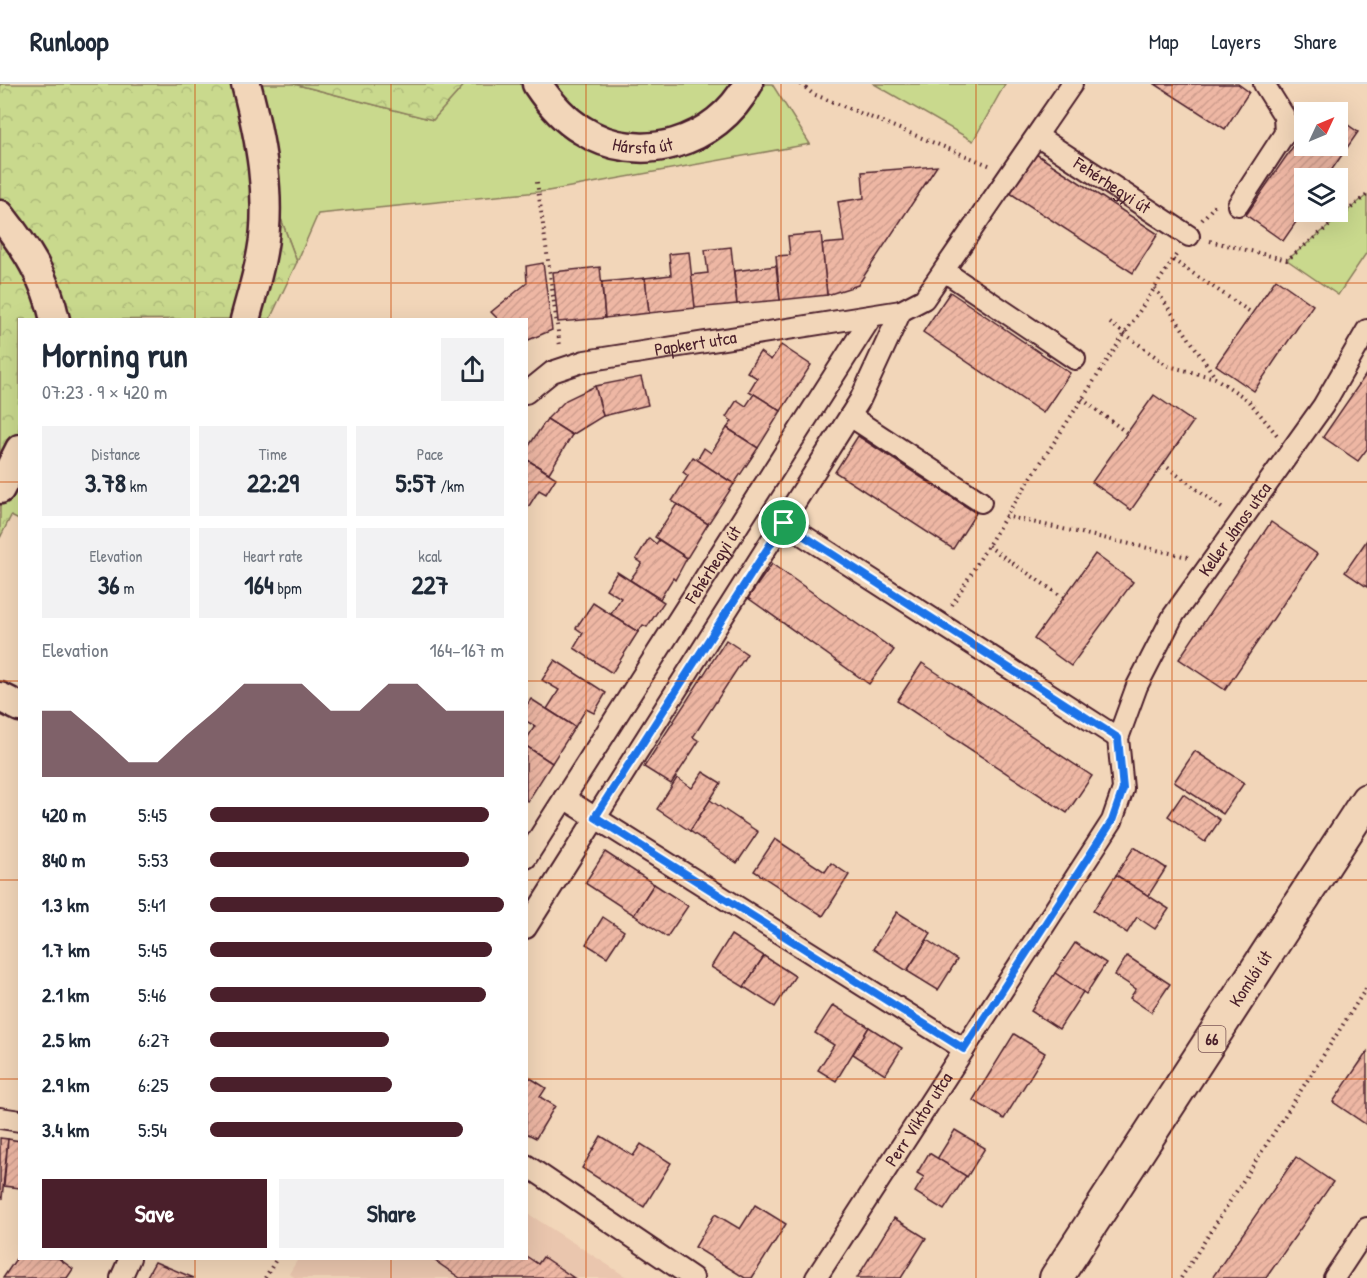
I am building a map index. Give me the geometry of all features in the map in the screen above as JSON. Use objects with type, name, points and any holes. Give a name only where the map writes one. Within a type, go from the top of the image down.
[{"type":"main road","name":"Komlói út","points":[[1056,1278],[1367,800]]},
{"type":"street","points":[[246,84],[258,131],[265,188],[263,251],[246,318]]},
{"type":"street","name":"Hársfa út","points":[[537,84],[562,116],[582,131],[604,141],[651,148],[676,144],[701,132],[734,105],[748,84]]},
{"type":"street","points":[[872,316],[901,311],[924,299],[1072,84]]},
{"type":"street","points":[[1238,205],[1285,133],[1284,116],[1264,84]]},
{"type":"street","name":"Fehérhegyi út","points":[[1037,136],[1189,236]]},
{"type":"street","points":[[0,215],[28,251],[49,292],[55,318]]},
{"type":"street","points":[[944,271],[1076,360]]},
{"type":"street","points":[[528,925],[850,416],[901,311]]},
{"type":"street","name":"Fehérhegyi út","points":[[528,855],[872,316]]},
{"type":"street","name":"Papkert utca","points":[[528,391],[552,372],[585,361],[872,316]]},
{"type":"street","name":"Keller János utca","points":[[1118,738],[1137,686],[1173,616],[1240,521],[1272,493],[1290,452],[1323,406],[1367,330]]},
{"type":"street","points":[[850,416],[981,502]]},
{"type":"street","points":[[0,489],[18,453]]},
{"type":"street","points":[[784,523],[1118,738]]},
{"type":"street","points":[[0,697],[18,705]]},
{"type":"street","name":"Perr Viktor utca","points":[[816,1278],[1112,821],[1123,789],[1118,738]]},
{"type":"street","points":[[564,798],[964,1049]]},
{"type":"street","points":[[0,1118],[18,1121]]},
{"type":"street","points":[[528,1166],[693,1278]]},
{"type":"street","points":[[1334,1278],[1367,1228]]},
{"type":"street","points":[[122,1278],[129,1260]]},
{"type":"path","points":[[801,84],[813,94],[948,147],[1011,175]]},
{"type":"path","points":[[537,182],[557,334],[565,367]]},
{"type":"path","points":[[1189,236],[1287,260],[1367,195]]},
{"type":"path","points":[[949,610],[1006,516],[1189,236],[1216,203],[1238,205]]},
{"type":"path","points":[[1173,260],[1252,313]]},
{"type":"path","points":[[1155,288],[1215,378]]},
{"type":"path","points":[[1110,323],[1168,366],[1215,378],[1248,400],[1290,452]]},
{"type":"path","points":[[1082,399],[1127,433]]},
{"type":"path","points":[[1163,464],[1240,521]]},
{"type":"path","points":[[1006,516],[1212,562]]},
{"type":"path","points":[[988,546],[1064,598]]},
{"type":"path","points":[[1181,1278],[1367,987]]},
{"type":"path","points":[[265,1278],[276,1260]]},
{"type":"shaded area","points":[[528,1214],[628,1278],[296,1278],[289,1274],[297,1260],[528,1260]]},
{"type":"green space","points":[[0,84],[231,84],[297,262],[270,318],[18,318],[18,520],[11,516],[0,538]]},
{"type":"green space","points":[[231,84],[294,84],[433,120],[465,84],[772,84],[810,144],[548,191],[318,214],[297,262]]},
{"type":"green space","points":[[294,84],[465,84],[433,120]]},
{"type":"green space","points":[[874,84],[1005,84],[973,141]]},
{"type":"green space","points":[[1367,195],[1367,252],[1338,295],[1287,260],[1334,222],[1348,222],[1348,210]]},
{"type":"building","points":[[1155,84],[1238,84],[1249,92],[1225,129]]},
{"type":"building","points":[[1348,125],[1358,132],[1348,146]]},
{"type":"building","points":[[1294,145],[1294,156],[1341,156],[1333,168],[1294,168],[1294,222],[1296,222],[1283,241],[1246,215]]},
{"type":"building","points":[[1036,154],[1158,234],[1133,273],[1010,193]]},
{"type":"building","points":[[937,166],[858,285],[827,295],[822,244],[844,242],[838,202],[864,198],[862,172]]},
{"type":"building","points":[[821,233],[827,295],[780,300],[776,256],[790,255],[788,236]]},
{"type":"building","points":[[731,247],[737,304],[695,308],[691,275],[708,273],[705,250]]},
{"type":"building","points":[[689,252],[695,308],[649,313],[645,278],[671,275],[669,254]]},
{"type":"building","points":[[543,263],[552,330],[528,340],[528,318],[497,318],[491,312],[527,283],[526,266]]},
{"type":"building","points":[[776,266],[780,300],[737,304],[734,271]]},
{"type":"building","points":[[600,267],[605,318],[558,322],[553,272]]},
{"type":"building","points":[[645,278],[649,313],[605,318],[602,282]]},
{"type":"building","points":[[1276,279],[1313,305],[1254,391],[1216,365]]},
{"type":"building","points":[[950,292],[1070,373],[1043,413],[923,332]]},
{"type":"building","points":[[781,345],[811,365],[781,411],[749,391],[757,378],[747,372],[760,352],[771,360]]},
{"type":"building","points":[[1367,373],[1367,449],[1358,461],[1323,437]]},
{"type":"building","points":[[641,377],[648,405],[603,416],[595,386]]},
{"type":"building","points":[[595,386],[603,416],[572,435],[547,419],[566,400]]},
{"type":"building","points":[[754,394],[781,411],[758,448],[727,428],[732,421],[726,417],[737,400],[746,406]]},
{"type":"building","points":[[1154,395],[1193,422],[1131,510],[1092,482]]},
{"type":"building","points":[[547,419],[572,435],[549,473],[528,460],[528,447]]},
{"type":"building","points":[[727,428],[758,448],[734,484],[697,460],[704,448],[711,453]]},
{"type":"building","points":[[858,436],[976,513],[953,549],[835,472]]},
{"type":"building","points":[[693,457],[734,484],[708,524],[672,501],[688,476],[683,472]]},
{"type":"building","points":[[528,460],[556,478],[546,494],[539,490],[528,507]]},
{"type":"building","points":[[677,504],[708,524],[687,558],[655,537]]},
{"type":"building","points":[[1271,522],[1317,554],[1225,690],[1179,659]]},
{"type":"building","points":[[649,538],[656,544],[659,540],[687,558],[675,580],[673,578],[660,599],[630,580],[642,563],[636,559]]},
{"type":"building","points":[[1367,540],[1367,587],[1345,572]]},
{"type":"building","points":[[1095,554],[1133,582],[1071,666],[1034,639]]},
{"type":"building","points":[[772,564],[894,650],[869,684],[748,598]]},
{"type":"building","points":[[617,572],[664,602],[647,627],[643,625],[638,632],[611,614],[621,598],[606,589]]},
{"type":"building","points":[[593,603],[638,632],[612,673],[574,648],[583,633],[576,628]]},
{"type":"building","points":[[726,640],[747,654],[693,737],[699,741],[671,784],[644,767]]},
{"type":"building","points":[[555,660],[606,693],[594,713],[586,709],[575,727],[547,709],[559,690],[542,680]]},
{"type":"building","points":[[922,663],[1092,776],[1067,813],[897,701]]},
{"type":"building","points":[[531,699],[575,727],[552,763],[528,747],[528,737],[535,726],[528,722],[528,703]]},
{"type":"building","points":[[528,747],[552,763],[528,801]]},
{"type":"building","points":[[1195,751],[1244,783],[1223,814],[1174,782]]},
{"type":"building","points":[[703,772],[721,783],[690,831],[657,809],[677,778],[692,788]]},
{"type":"building","points":[[1183,794],[1220,820],[1205,842],[1168,816]]},
{"type":"building","points":[[710,800],[758,832],[737,863],[690,831]]},
{"type":"building","points":[[775,839],[825,872],[831,863],[849,875],[823,916],[754,871]]},
{"type":"building","points":[[1134,847],[1166,868],[1148,896],[1116,875]]},
{"type":"building","points":[[605,852],[654,884],[634,915],[585,883]]},
{"type":"building","points":[[1116,875],[1169,909],[1155,929],[1137,917],[1127,933],[1093,911]]},
{"type":"building","points":[[654,884],[688,906],[667,937],[634,915]]},
{"type":"building","points":[[897,912],[931,933],[907,971],[873,949]]},
{"type":"building","points":[[603,917],[624,931],[607,957],[586,944]]},
{"type":"building","points":[[731,935],[764,956],[744,987],[711,967]]},
{"type":"building","points":[[927,940],[957,960],[938,990],[907,971]]},
{"type":"building","points":[[1075,943],[1106,963],[1086,994],[1055,973]]},
{"type":"building","points":[[764,956],[795,976],[775,1007],[744,987]]},
{"type":"building","points":[[1127,956],[1170,984],[1151,1012],[1130,998],[1136,989],[1115,975]]},
{"type":"building","points":[[1055,973],[1083,992],[1059,1029],[1031,1011]]},
{"type":"building","points":[[833,1005],[869,1027],[836,1081],[818,1070],[834,1045],[815,1033]]},
{"type":"building","points":[[869,1027],[902,1048],[885,1075],[853,1054]]},
{"type":"building","points":[[1014,1034],[1045,1053],[1004,1119],[973,1100]]},
{"type":"building","points":[[1367,1052],[1367,1125],[1333,1102]]},
{"type":"building","points":[[529,1077],[546,1088],[540,1097],[555,1106],[536,1138],[528,1134]]},
{"type":"building","points":[[955,1130],[985,1148],[967,1177],[937,1159]]},
{"type":"building","points":[[601,1136],[633,1156],[641,1144],[671,1163],[644,1207],[582,1168]]},
{"type":"building","points":[[0,1138],[8,1139],[2,1198],[0,1197]]},
{"type":"building","points":[[8,1139],[18,1141],[18,1188],[4,1186]]},
{"type":"building","points":[[929,1153],[966,1176],[944,1210],[915,1192],[924,1177],[917,1173]]},
{"type":"building","points":[[1296,1157],[1333,1182],[1266,1278],[1212,1278]]},
{"type":"building","points":[[755,1205],[786,1224],[752,1278],[745,1278],[695,1247],[715,1214],[740,1229]]},
{"type":"building","points":[[894,1218],[926,1238],[901,1278],[857,1278]]},
{"type":"building","points":[[18,1256],[18,1260],[61,1260],[73,1269],[67,1278],[3,1278]]},
{"type":"building","points":[[528,1257],[538,1264],[543,1257],[574,1278],[460,1278],[434,1260],[528,1260]]},
{"type":"building","points":[[155,1262],[194,1278],[146,1278]]},
{"type":"route","points":[[784,523],[1118,738],[1122,760],[1123,789],[1112,821],[964,1049],[595,817],[784,523]]}]
